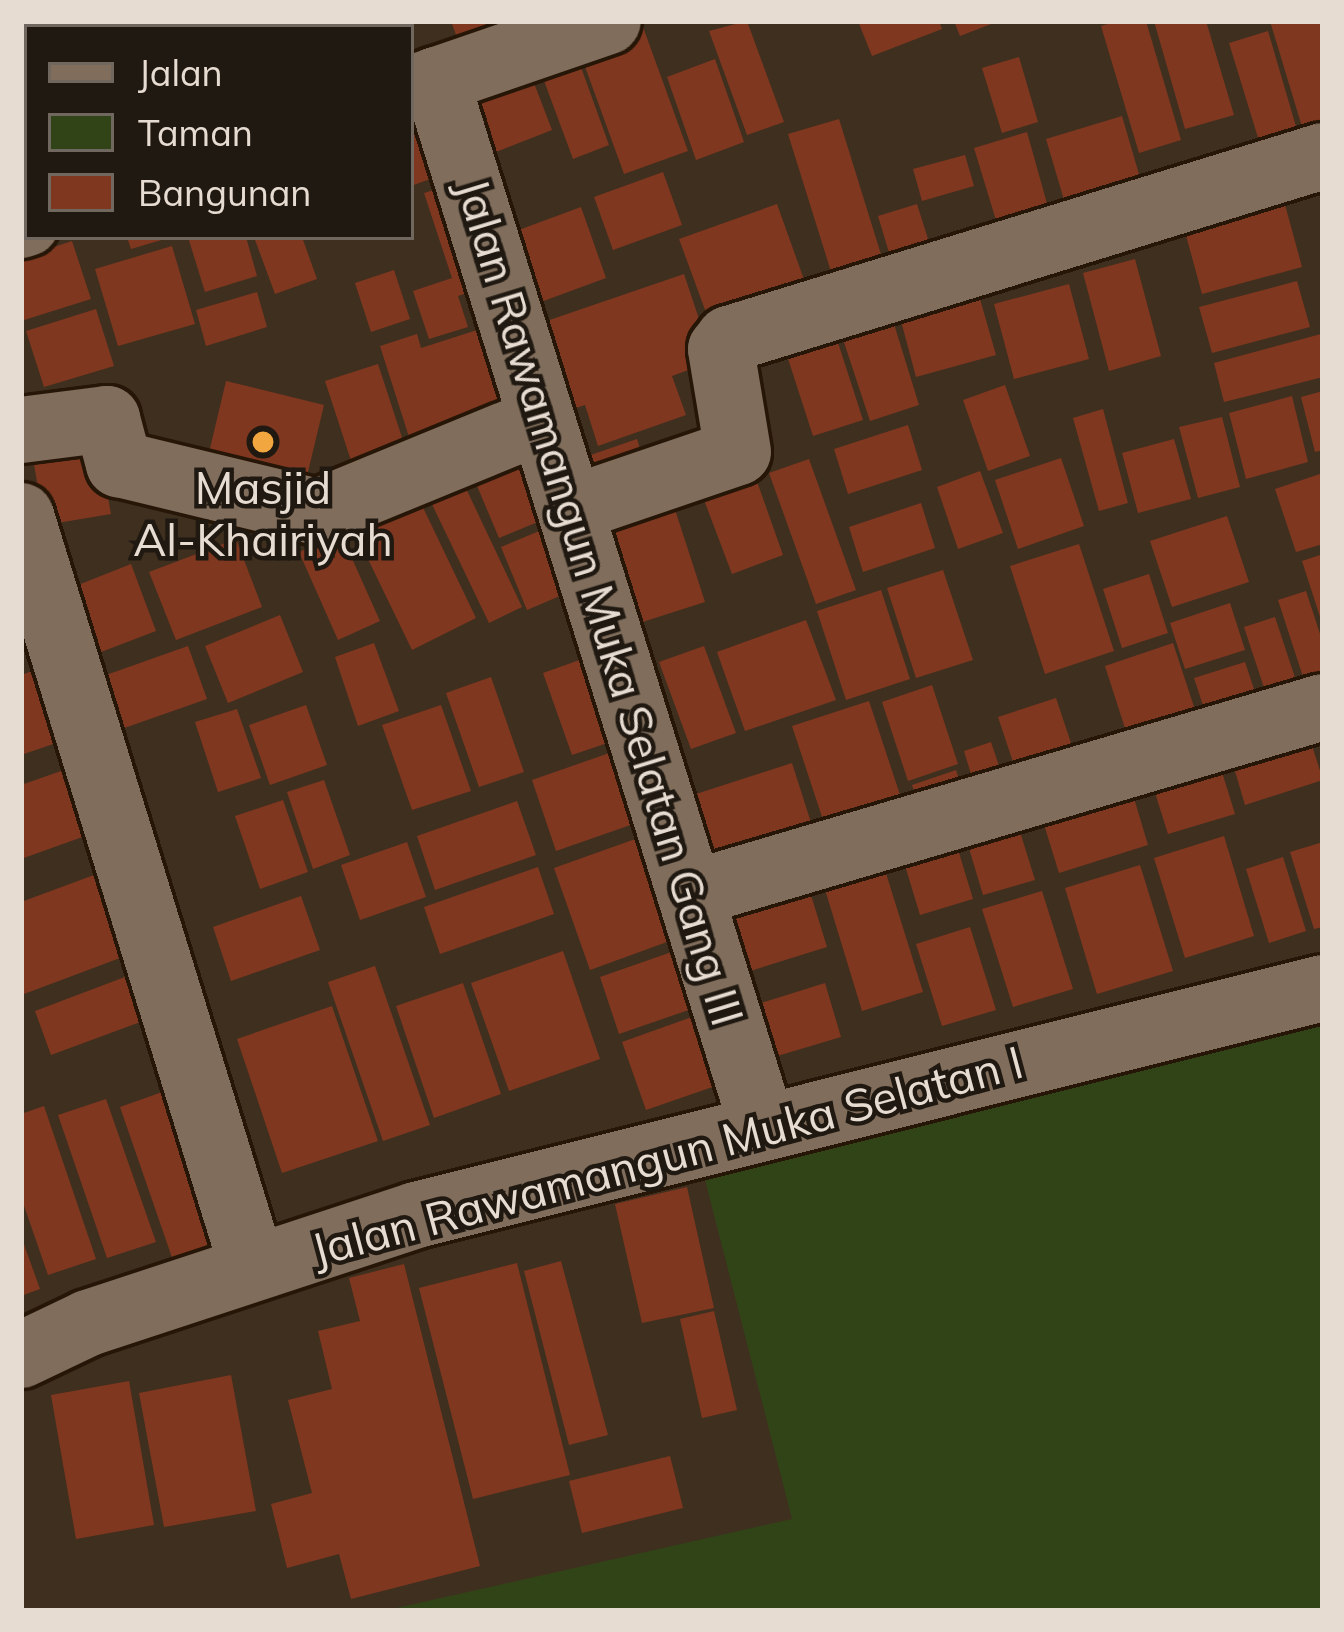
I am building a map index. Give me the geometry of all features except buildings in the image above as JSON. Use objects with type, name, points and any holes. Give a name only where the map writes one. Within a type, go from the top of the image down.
[{"type":"street","points":[[424,84],[608,21]]},
{"type":"street","name":"Jalan Rawamangun Muka Selatan Gang III","points":[[424,84],[571,509],[694,893],[762,1125]]},
{"type":"street","points":[[571,509],[738,452],[721,349],[729,339],[1323,156]]},
{"type":"street","points":[[21,430],[106,419],[119,464],[318,512],[542,420]]},
{"type":"street","points":[[21,516],[252,1265]]},
{"type":"street","points":[[694,893],[1323,707]]},
{"type":"street","name":"Jalan Rawamangun Muka Selatan I","points":[[21,1355],[252,1265],[762,1125],[1323,988]]},
{"type":"green space","points":[[1323,1015],[1323,1611],[383,1611],[792,1519],[704,1176]]},
{"type":"place","name":"Masjid Al-Khairiyah","points":[[263,442]]}]
